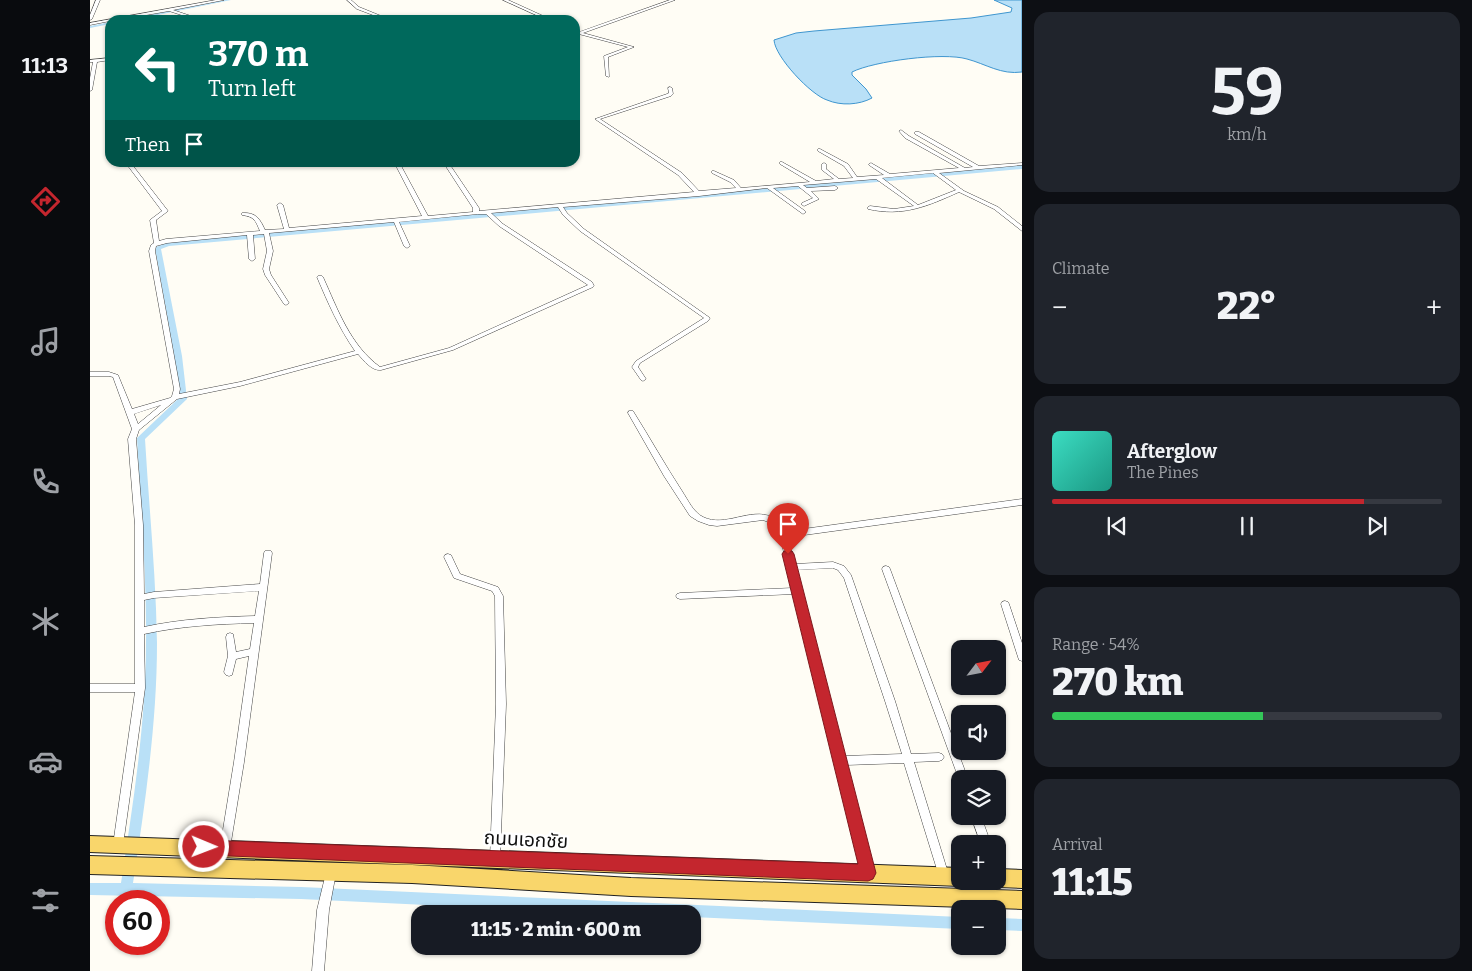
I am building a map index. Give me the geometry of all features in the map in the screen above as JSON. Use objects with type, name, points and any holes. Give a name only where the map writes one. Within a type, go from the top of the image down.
[{"type":"main road","name":"ถนนเอกชัย","points":[[90,844],[951,876]]},
{"type":"main road","points":[[92,868],[329,880],[412,874],[631,887],[1022,900]]},
{"type":"main road","points":[[1006,878],[1022,879]]},
{"type":"street","points":[[90,20],[98,0]]},
{"type":"street","points":[[145,15],[222,0]]},
{"type":"street","points":[[348,0],[358,8],[376,15]]},
{"type":"street","points":[[505,0],[539,15]]},
{"type":"street","points":[[580,32],[673,0]]},
{"type":"street","points":[[172,11],[185,15]]},
{"type":"street","points":[[90,24],[105,21]]},
{"type":"street","points":[[580,34],[632,47],[606,56],[608,76]]},
{"type":"street","points":[[90,90],[92,61],[105,60]]},
{"type":"street","points":[[670,88],[671,94],[669,95],[597,119],[680,174],[699,194]]},
{"type":"street","points":[[901,131],[907,137],[964,169]]},
{"type":"street","points":[[917,133],[978,168]]},
{"type":"street","points":[[820,150],[846,165],[856,179]]},
{"type":"street","points":[[782,163],[816,183]]},
{"type":"street","points":[[824,164],[824,170],[839,181]]},
{"type":"street","points":[[871,164],[889,176]]},
{"type":"street","points":[[157,243],[250,233],[266,234],[287,230],[397,223],[426,218],[476,214],[489,215],[799,184],[936,174],[964,169],[1022,164]]},
{"type":"street","points":[[131,167],[164,211],[153,220],[157,243],[152,251],[180,396]]},
{"type":"street","points":[[399,167],[426,218]]},
{"type":"street","points":[[448,167],[476,208],[476,214]]},
{"type":"street","points":[[714,172],[732,181],[740,190]]},
{"type":"street","points":[[936,174],[959,190],[996,208],[1022,229]]},
{"type":"street","points":[[880,179],[918,207]]},
{"type":"street","points":[[799,184],[816,199],[804,204]]},
{"type":"street","points":[[768,187],[804,212]]},
{"type":"street","points":[[807,190],[835,188]]},
{"type":"street","points":[[870,208],[892,212],[918,207],[959,190]]},
{"type":"street","points":[[280,205],[287,230]]},
{"type":"street","points":[[561,208],[582,230],[707,318],[638,362],[635,367],[643,379]]},
{"type":"street","points":[[244,214],[255,216],[266,234],[270,251],[266,269],[286,303]]},
{"type":"street","points":[[320,278],[344,329],[360,352],[379,369],[423,358],[476,340],[591,286],[590,283],[489,215]]},
{"type":"street","points":[[397,223],[407,246]]},
{"type":"street","points":[[250,233],[252,259]]},
{"type":"street","points":[[131,412],[180,396],[240,384],[360,352]]},
{"type":"street","points":[[90,374],[116,376],[136,429]]},
{"type":"street","points":[[118,845],[140,688],[146,596],[132,439],[136,429],[180,396]]},
{"type":"street","points":[[631,413],[667,474],[699,520],[712,524],[763,517],[771,520],[788,536]]},
{"type":"street","points":[[788,536],[1022,502]]},
{"type":"street","points":[[788,536],[785,541],[791,567],[868,873]]},
{"type":"street","points":[[225,848],[268,553]]},
{"type":"street","points":[[448,557],[457,576],[494,589],[499,596],[501,704],[495,859]]},
{"type":"street","points":[[791,567],[833,565],[841,568],[848,577],[908,758],[951,873]]},
{"type":"street","points":[[886,569],[960,770]]},
{"type":"street","points":[[146,596],[262,587]]},
{"type":"street","points":[[680,596],[797,591]]},
{"type":"street","points":[[1005,604],[1022,657]]},
{"type":"street","points":[[143,631],[160,627],[227,620],[258,619]]},
{"type":"street","points":[[229,672],[232,656],[230,638]]},
{"type":"street","points":[[232,656],[253,652]]},
{"type":"street","points":[[90,688],[140,688]]},
{"type":"street","points":[[840,761],[939,757]]},
{"type":"street","points":[[318,971],[323,910],[329,880]]},
{"type":"water","points":[[994,0],[1022,0],[1022,72],[1000,71],[956,57],[926,57],[892,61],[852,72],[852,75],[872,98],[856,103],[844,104],[820,97],[803,83],[780,56],[774,40],[796,33],[971,18],[1011,12],[1012,8]]},
{"type":"waterway","points":[[152,15],[229,0]]},
{"type":"waterway","points":[[90,27],[105,24]]},
{"type":"waterway","points":[[126,890],[145,754],[150,699],[152,643],[141,438],[183,399],[178,356],[158,248],[168,244],[184,242],[1022,167]]},
{"type":"waterway","points":[[90,889],[126,890]]},
{"type":"waterway","points":[[126,890],[301,893],[951,923]]},
{"type":"waterway","points":[[1006,924],[1022,925]]},
{"type":"route","points":[[204,847],[868,873],[788,554]]}]
